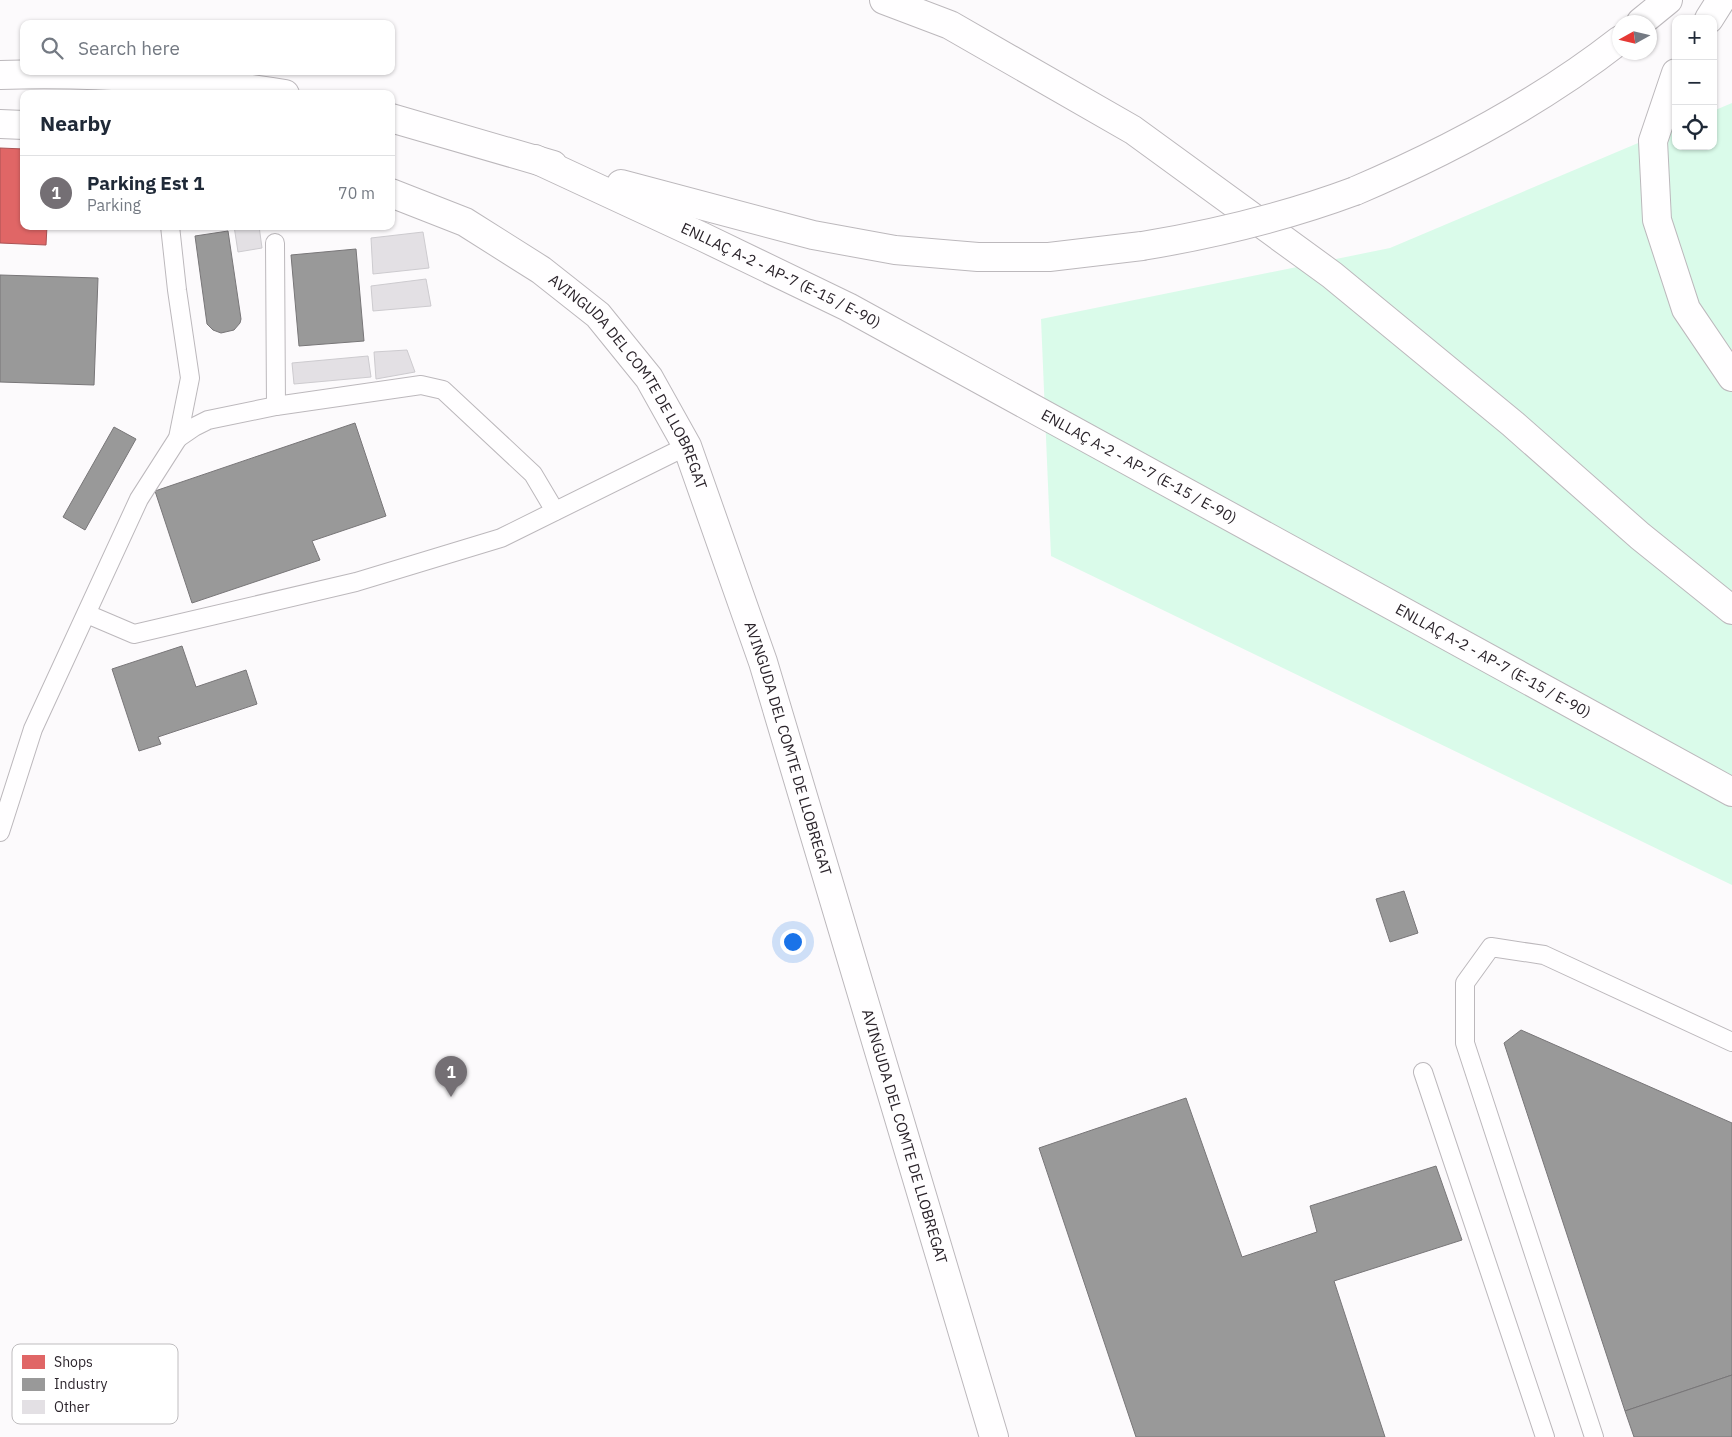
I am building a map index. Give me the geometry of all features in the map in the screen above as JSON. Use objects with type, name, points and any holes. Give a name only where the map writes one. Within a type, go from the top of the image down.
[{"type":"main road","points":[[884,0],[950,25],[1134,130],[1332,276],[1514,424],[1640,536],[1732,610]]},
{"type":"main road","points":[[1650,15],[1668,0]]},
{"type":"main road","points":[[1712,15],[1721,0]]},
{"type":"main road","points":[[395,119],[663,196],[813,235],[895,250],[978,258],[1049,257],[1193,238],[1317,205],[1355,191],[1408,169],[1470,138],[1534,101],[1584,68],[1612,46]]},
{"type":"main road","points":[[0,76],[21,75]]},
{"type":"main road","points":[[73,75],[135,77],[222,84],[260,90]]},
{"type":"main road","points":[[1672,85],[1653,141],[1657,220],[1686,308],[1732,377]]},
{"type":"main road","points":[[0,124],[20,125]]},
{"type":"main road","name":"ENLLAÇ A-2 - AP-7 (E-15 / E-90)","points":[[535,160],[703,237],[848,307],[1732,792]]},
{"type":"main road","name":"AVINGUDA DEL COMTE DE LLOBREGAT","points":[[395,195],[465,222],[541,270],[598,315],[649,378],[687,446],[763,662],[994,1437]]},
{"type":"lane","points":[[0,832],[33,730],[139,499],[178,438],[190,378],[170,230]]},
{"type":"lane","points":[[275,243],[276,406]]},
{"type":"lane","points":[[178,438],[208,420],[276,406],[421,385],[443,390],[533,474],[554,512]]},
{"type":"lane","points":[[87,614],[134,634],[356,582],[501,538],[687,446]]},
{"type":"lane","points":[[1594,1437],[1465,1043],[1465,983],[1491,947],[1544,955],[1732,1042]]},
{"type":"lane","points":[[1422,1072],[1545,1437]]},
{"type":"green space","points":[[1732,103],[1732,885],[1051,556],[1041,319],[1390,248],[1672,129],[1672,150],[1717,150],[1717,109]]},
{"type":"building: Shops","points":[[0,148],[20,149],[20,230],[47,230],[46,245],[0,243]]},
{"type":"building: Industry","points":[[228,231],[241,319],[234,330],[221,333],[213,330],[207,324],[195,236]]},
{"type":"building: Industry","points":[[356,249],[364,341],[299,346],[291,255]]},
{"type":"building: Industry","points":[[0,275],[98,278],[94,385],[0,382]]},
{"type":"building: Industry","points":[[355,423],[386,516],[312,541],[320,560],[192,603],[155,491]]},
{"type":"building: Industry","points":[[114,427],[136,439],[85,530],[63,517]]},
{"type":"building: Industry","points":[[182,646],[196,687],[246,670],[257,704],[158,737],[161,744],[139,751],[112,669]]},
{"type":"building: Industry","points":[[1404,891],[1418,933],[1390,942],[1376,899]]},
{"type":"building: Industry","points":[[1521,1030],[1732,1123],[1732,1375],[1625,1411],[1504,1043]]},
{"type":"building: Industry","points":[[1186,1098],[1242,1257],[1317,1232],[1310,1206],[1436,1166],[1462,1240],[1334,1281],[1385,1437],[1136,1437],[1039,1148]]},
{"type":"building: Industry","points":[[1732,1375],[1732,1437],[1634,1437],[1625,1411]]},
{"type":"building: Other","points":[[235,230],[260,230],[262,248],[238,252]]},
{"type":"building: Other","points":[[423,232],[429,268],[373,274],[371,238]]},
{"type":"building: Other","points":[[426,279],[431,306],[373,311],[371,286]]},
{"type":"building: Other","points":[[407,350],[415,372],[376,379],[374,352]]},
{"type":"building: Other","points":[[368,356],[371,377],[294,384],[292,363]]},
{"type":"place","name":"Parking Est 1","points":[[451,1097]]}]
